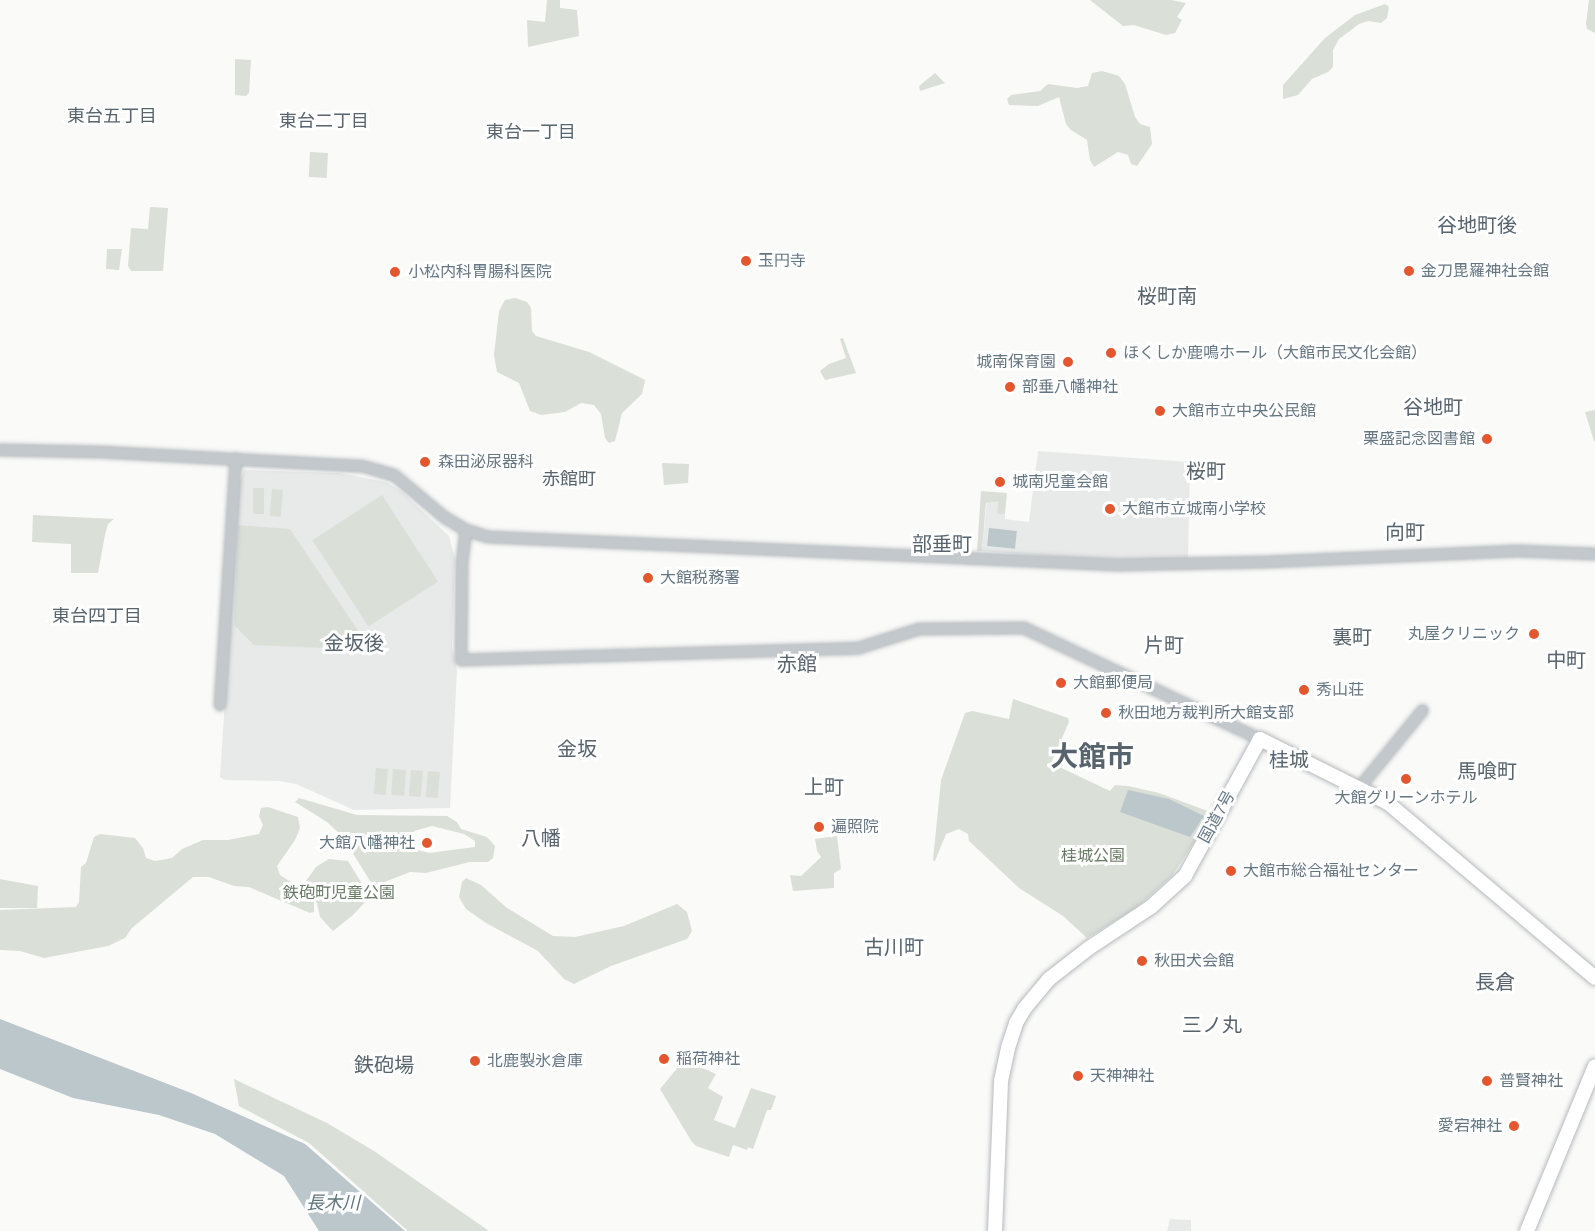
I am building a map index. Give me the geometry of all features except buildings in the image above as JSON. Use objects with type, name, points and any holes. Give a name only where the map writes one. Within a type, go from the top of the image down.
[{"type":"main road","points":[[1260,739],[1360,787],[1408,818],[1538,932],[1595,978]]},
{"type":"main road","name":"国道7号","points":[[994,1231],[1002,1081],[1008,1048],[1020,1016],[1049,979],[1089,948],[1151,907],[1185,876],[1260,739]]},
{"type":"main road","points":[[1529,1231],[1595,1066]]},
{"type":"street","points":[[0,450],[97,452],[362,466],[394,475],[444,517],[466,530],[488,537],[1118,565],[1266,562],[1518,551],[1595,554]]},
{"type":"street","points":[[220,705],[237,459]]},
{"type":"street","points":[[466,530],[462,550],[460,660],[859,648],[920,629],[1024,628],[1260,739]]},
{"type":"street","points":[[1360,787],[1424,710]]},
{"type":"shaded area","name":"大館市立城南小学校","points":[[1038,451],[1190,462],[1188,561],[1073,558],[982,551],[987,500],[998,500],[997,514],[1005,514],[1005,519],[1029,522]]},
{"type":"shaded area","points":[[244,470],[339,473],[386,482],[401,491],[449,536],[455,558],[452,647],[457,671],[450,808],[354,810],[296,784],[278,781],[225,780],[220,777],[239,483]]},
{"type":"shaded area","points":[[1170,1219],[1191,1220],[1191,1231],[1167,1231]]},
{"type":"green space","points":[[547,0],[560,0],[560,8],[577,10],[579,36],[528,47],[527,20],[545,22]]},
{"type":"green space","points":[[1090,0],[1171,0],[1186,3],[1177,17],[1182,20],[1175,33],[1166,35],[1134,25],[1123,26]]},
{"type":"green space","points":[[1589,0],[1595,0],[1595,33],[1587,29]]},
{"type":"green space","points":[[1385,4],[1389,7],[1387,18],[1381,23],[1368,21],[1359,24],[1339,39],[1333,50],[1333,67],[1328,72],[1312,79],[1298,95],[1283,99],[1283,85],[1325,38],[1355,15]]},
{"type":"green space","points":[[235,59],[251,60],[249,93],[246,96],[235,95]]},
{"type":"green space","points":[[1102,71],[1119,76],[1125,84],[1135,117],[1140,124],[1150,127],[1152,144],[1137,166],[1131,164],[1128,155],[1118,152],[1094,167],[1090,160],[1087,140],[1066,124],[1059,97],[1038,106],[1009,105],[1007,99],[1011,95],[1040,91],[1048,84],[1077,88],[1088,86],[1092,73]]},
{"type":"green space","points":[[935,73],[945,83],[920,91],[919,86]]},
{"type":"green space","points":[[310,152],[328,153],[327,178],[309,177]]},
{"type":"green space","points":[[150,207],[168,208],[163,271],[131,271],[128,266],[131,228],[148,229]]},
{"type":"green space","points":[[107,249],[122,249],[119,270],[106,269]]},
{"type":"green space","points":[[515,298],[527,302],[531,308],[532,331],[536,336],[589,352],[645,380],[642,394],[622,413],[615,441],[609,443],[605,438],[601,414],[594,405],[581,403],[565,412],[541,415],[530,411],[519,383],[497,372],[494,355],[499,311],[505,300]]},
{"type":"green space","points":[[843,338],[856,373],[825,380],[820,371],[829,364],[846,358],[840,339]]},
{"type":"green space","points":[[1595,410],[1595,441],[1594,441],[1585,412]]},
{"type":"green space","points":[[662,463],[689,464],[688,483],[664,485]]},
{"type":"green space","points":[[253,488],[264,488],[264,514],[253,514]]},
{"type":"green space","points":[[272,489],[283,490],[281,517],[270,516]]},
{"type":"green space","points":[[981,491],[1007,493],[1005,514],[997,514],[998,501],[986,503],[982,551],[977,551]]},
{"type":"green space","points":[[382,495],[438,581],[368,627],[312,540]]},
{"type":"green space","points":[[33,515],[114,519],[108,524],[98,573],[71,573],[71,544],[32,542]]},
{"type":"green space","points":[[238,525],[290,529],[371,650],[254,645],[234,625]]},
{"type":"green space","name":"桂城公園","points":[[1013,699],[1068,718],[1069,722],[1051,763],[1110,791],[1115,785],[1128,786],[1159,793],[1213,813],[1172,876],[1136,908],[1087,938],[1063,916],[1019,888],[969,841],[968,834],[959,829],[946,834],[935,861],[933,860],[941,780],[965,713],[972,711],[1009,719]]},
{"type":"green space","points":[[376,768],[388,769],[386,795],[374,794]]},
{"type":"green space","points":[[393,769],[406,770],[404,796],[391,795]]},
{"type":"green space","points":[[411,770],[423,771],[421,797],[409,796]]},
{"type":"green space","points":[[428,771],[440,772],[438,798],[426,797]]},
{"type":"green space","points":[[299,798],[357,815],[447,816],[457,822],[461,829],[487,837],[495,846],[493,858],[488,862],[470,862],[426,873],[410,872],[377,885],[370,881],[343,837],[327,822],[295,802]],"holes":[[[432,826],[464,834],[475,841],[475,847],[429,853],[414,849],[414,831]]]},
{"type":"green space","points":[[268,807],[298,817],[300,828],[295,840],[277,866],[280,875],[304,891],[314,901],[314,912],[310,913],[249,887],[234,886],[209,877],[193,877],[132,928],[125,938],[108,946],[44,958],[20,951],[0,950],[0,910],[76,907],[79,902],[81,867],[86,863],[94,837],[100,834],[135,838],[143,848],[146,858],[155,861],[172,858],[182,849],[203,840],[228,840],[259,834],[263,825],[259,816],[261,808]]},
{"type":"green space","points":[[837,836],[841,869],[834,873],[834,888],[793,891],[790,875],[801,876],[821,857],[817,851],[815,839]]},
{"type":"green space","name":"鉄砲町児童公園","points":[[329,859],[348,861],[369,895],[353,915],[333,931],[320,917],[317,903],[304,889],[306,881],[316,867]]},
{"type":"green space","points":[[466,878],[481,885],[507,908],[553,936],[575,937],[624,926],[677,904],[687,912],[692,931],[687,939],[611,966],[574,984],[564,979],[538,951],[486,923],[466,909],[459,897],[462,882]]},
{"type":"green space","points":[[0,879],[38,886],[37,908],[0,908]]},
{"type":"green space","points":[[684,1060],[716,1074],[708,1088],[723,1097],[714,1120],[735,1128],[751,1088],[776,1096],[771,1110],[767,1110],[753,1149],[748,1147],[747,1150],[733,1145],[729,1157],[696,1146],[692,1142],[660,1089]]},
{"type":"green space","points":[[234,1079],[327,1123],[374,1151],[489,1231],[408,1231],[309,1143],[239,1106]]},
{"type":"water","points":[[989,528],[1017,531],[1015,549],[987,546]]},
{"type":"water","points":[[1128,790],[1169,799],[1204,816],[1190,837],[1120,812]]},
{"type":"water","name":"長木川","points":[[0,1019],[191,1093],[305,1144],[405,1231],[319,1231],[284,1176],[215,1134],[159,1115],[73,1098],[0,1069]]},
{"type":"place","name":"玉円寺","points":[[746,261]]},
{"type":"place","name":"金刀毘羅神社会館","points":[[1409,271]]},
{"type":"place","name":"小松内科胃腸科医院","points":[[395,272]]},
{"type":"place","name":"ほくしか鹿鳴ホール（大館市民文化会館）","points":[[1111,353]]},
{"type":"place","name":"城南保育園","points":[[1068,362]]},
{"type":"place","name":"部垂八幡神社","points":[[1010,387]]},
{"type":"place","name":"大館市立中央公民館","points":[[1160,411]]},
{"type":"place","name":"栗盛記念図書館","points":[[1487,439]]},
{"type":"place","name":"森田泌尿器科","points":[[425,462]]},
{"type":"place","name":"城南児童会館","points":[[1000,482]]},
{"type":"place","name":"大館市立城南小学校","points":[[1110,509]]},
{"type":"place","name":"大館税務署","points":[[648,578]]},
{"type":"place","name":"丸屋クリニック","points":[[1534,634]]},
{"type":"place","name":"大館郵便局","points":[[1061,683]]},
{"type":"place","name":"秀山荘","points":[[1304,690]]},
{"type":"place","name":"秋田地方裁判所大館支部","points":[[1106,713]]},
{"type":"place","name":"大館グリーンホテル","points":[[1406,779]]},
{"type":"place","name":"遍照院","points":[[819,827]]},
{"type":"place","name":"大館八幡神社","points":[[427,843]]},
{"type":"place","name":"大館市総合福祉センター","points":[[1231,871]]},
{"type":"place","name":"秋田犬会館","points":[[1142,961]]},
{"type":"place","name":"稲荷神社","points":[[664,1059]]},
{"type":"place","name":"北鹿製氷倉庫","points":[[475,1061]]},
{"type":"place","name":"天神神社","points":[[1078,1076]]},
{"type":"place","name":"普賢神社","points":[[1487,1081]]},
{"type":"place","name":"愛宕神社","points":[[1514,1126]]},
{"type":"district","name":"東台五丁目","points":[[112,116]]},
{"type":"district","name":"東台二丁目","points":[[324,121]]},
{"type":"district","name":"東台一丁目","points":[[531,132]]},
{"type":"district","name":"谷地町後","points":[[1477,225]]},
{"type":"district","name":"桜町南","points":[[1167,296]]},
{"type":"district","name":"谷地町","points":[[1433,407]]},
{"type":"district","name":"桜町","points":[[1206,471]]},
{"type":"district","name":"赤館町","points":[[569,479]]},
{"type":"district","name":"向町","points":[[1405,532]]},
{"type":"district","name":"部垂町","points":[[942,544]]},
{"type":"district","name":"東台四丁目","points":[[97,616]]},
{"type":"district","name":"裏町","points":[[1352,637]]},
{"type":"district","name":"金坂後","points":[[354,643]]},
{"type":"district","name":"片町","points":[[1164,645]]},
{"type":"district","name":"中町","points":[[1566,660]]},
{"type":"district","name":"赤館","points":[[797,664]]},
{"type":"district","name":"金坂","points":[[577,749]]},
{"type":"district","name":"大館市","points":[[1092,757]]},
{"type":"district","name":"桂城","points":[[1289,760]]},
{"type":"district","name":"馬喰町","points":[[1487,771]]},
{"type":"district","name":"上町","points":[[824,787]]},
{"type":"district","name":"八幡","points":[[541,838]]},
{"type":"district","name":"古川町","points":[[894,947]]},
{"type":"district","name":"長倉","points":[[1495,982]]},
{"type":"district","name":"三ノ丸","points":[[1212,1025]]},
{"type":"district","name":"鉄砲場","points":[[384,1065]]}]
